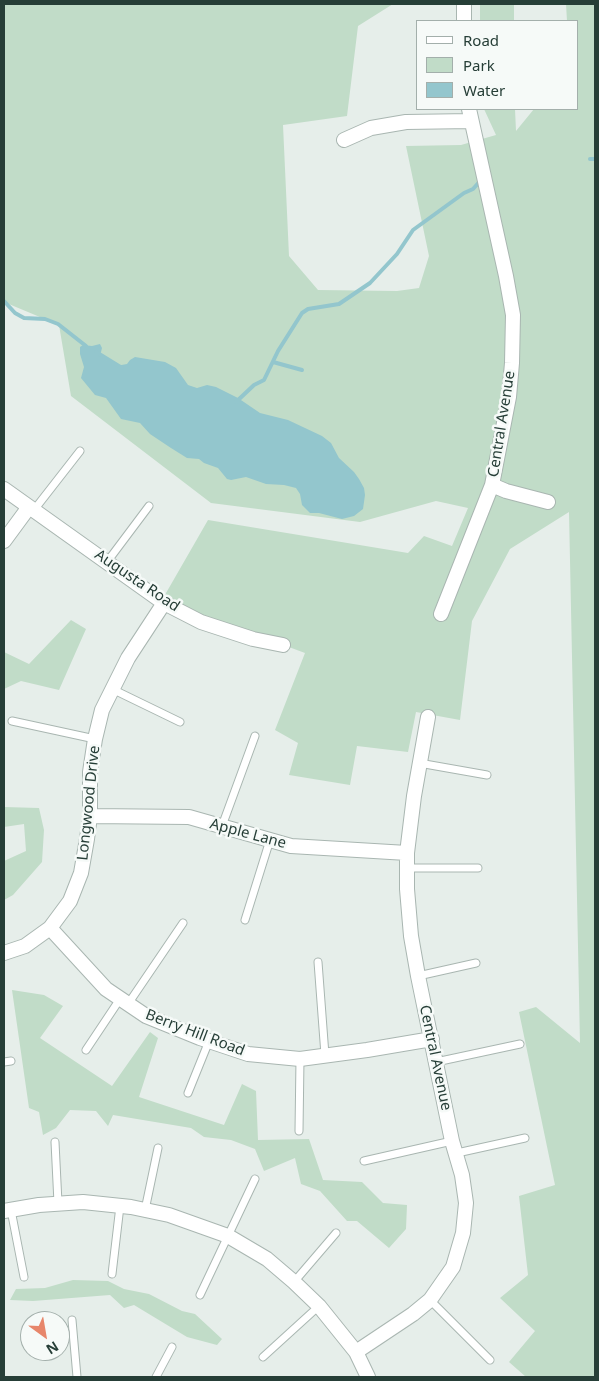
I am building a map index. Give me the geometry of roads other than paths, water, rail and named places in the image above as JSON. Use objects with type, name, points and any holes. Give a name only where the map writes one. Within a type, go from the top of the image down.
[{"type":"street","points":[[464,4],[464,20]]},
{"type":"street","points":[[344,140],[371,128],[470,115]]},
{"type":"street","name":"Central Avenue","points":[[440,614],[492,485],[509,397],[513,315],[490,198],[470,115]]},
{"type":"street","points":[[492,485],[506,491],[548,502]]},
{"type":"street","name":"Augusta Road","points":[[4,489],[164,603],[201,622],[252,639],[283,645]]},
{"type":"street","points":[[4,541],[32,509]]},
{"type":"street","name":"Longwood Drive","points":[[4,953],[25,946],[50,928],[70,900],[81,874],[90,816],[90,772],[102,710],[128,658],[164,603]]},
{"type":"street","name":"Central Avenue","points":[[356,1352],[413,1314],[430,1300],[453,1267],[463,1234],[466,1203],[462,1175],[418,976],[411,936],[406,868],[419,763],[428,716]]},
{"type":"street","name":"Apple Lane","points":[[90,816],[189,817],[291,846],[407,853]]},
{"type":"street","name":"Berry Hill Road","points":[[50,928],[106,990],[124,1002],[146,1016],[248,1054],[300,1059],[432,1039]]},
{"type":"street","points":[[7,1210],[58,1203],[84,1202],[120,1206],[170,1215],[228,1236],[267,1259],[319,1306],[356,1352],[368,1377]]},
{"type":"lane","points":[[32,509],[80,451]]},
{"type":"lane","points":[[107,562],[149,506]]},
{"type":"lane","points":[[112,689],[180,722]]},
{"type":"lane","points":[[12,721],[95,739]]},
{"type":"lane","points":[[222,826],[255,736]]},
{"type":"lane","points":[[419,763],[487,775]]},
{"type":"lane","points":[[245,920],[270,840]]},
{"type":"lane","points":[[406,868],[478,868]]},
{"type":"lane","points":[[86,1050],[183,923]]},
{"type":"lane","points":[[318,962],[325,1055]]},
{"type":"lane","points":[[418,976],[476,964]]},
{"type":"lane","points":[[188,1093],[209,1041]]},
{"type":"lane","points":[[436,1062],[520,1044]]},
{"type":"lane","points":[[299,1131],[300,1059]]},
{"type":"lane","points":[[364,1161],[525,1138]]},
{"type":"lane","points":[[55,1142],[58,1203]]},
{"type":"lane","points":[[145,1210],[158,1148]]},
{"type":"lane","points":[[200,1295],[255,1179]]},
{"type":"lane","points":[[112,1274],[120,1206]]},
{"type":"lane","points":[[7,1210],[24,1277]]},
{"type":"lane","points":[[294,1282],[336,1233]]},
{"type":"lane","points":[[430,1300],[490,1360]]},
{"type":"lane","points":[[262,1357],[319,1306]]},
{"type":"lane","points":[[72,1320],[77,1377]]},
{"type":"lane","points":[[156,1377],[172,1347]]},
{"type":"water","points":[[100,344],[102,348],[100,356],[116,366],[127,364],[135,357],[165,362],[176,368],[188,385],[197,388],[207,385],[216,387],[238,398],[260,413],[288,420],[322,436],[331,443],[339,458],[359,479],[364,488],[365,495],[363,509],[354,516],[342,519],[319,513],[310,513],[302,505],[300,494],[296,488],[266,484],[246,477],[227,479],[218,468],[199,459],[187,458],[150,434],[140,423],[121,419],[106,398],[95,395],[81,378],[84,367],[80,347],[83,345],[92,346]]},
{"type":"waterway","points":[[590,159],[595,159]]},
{"type":"waterway","points":[[236,402],[254,385],[264,380],[278,351],[302,313],[308,309],[339,304],[370,283],[397,254],[413,230],[464,193],[473,189],[481,180]]},
{"type":"waterway","points":[[4,301],[15,313],[24,318],[45,319],[58,324],[86,346]]},
{"type":"waterway","points":[[96,352],[122,368]]},
{"type":"waterway","points":[[273,362],[302,370]]}]
